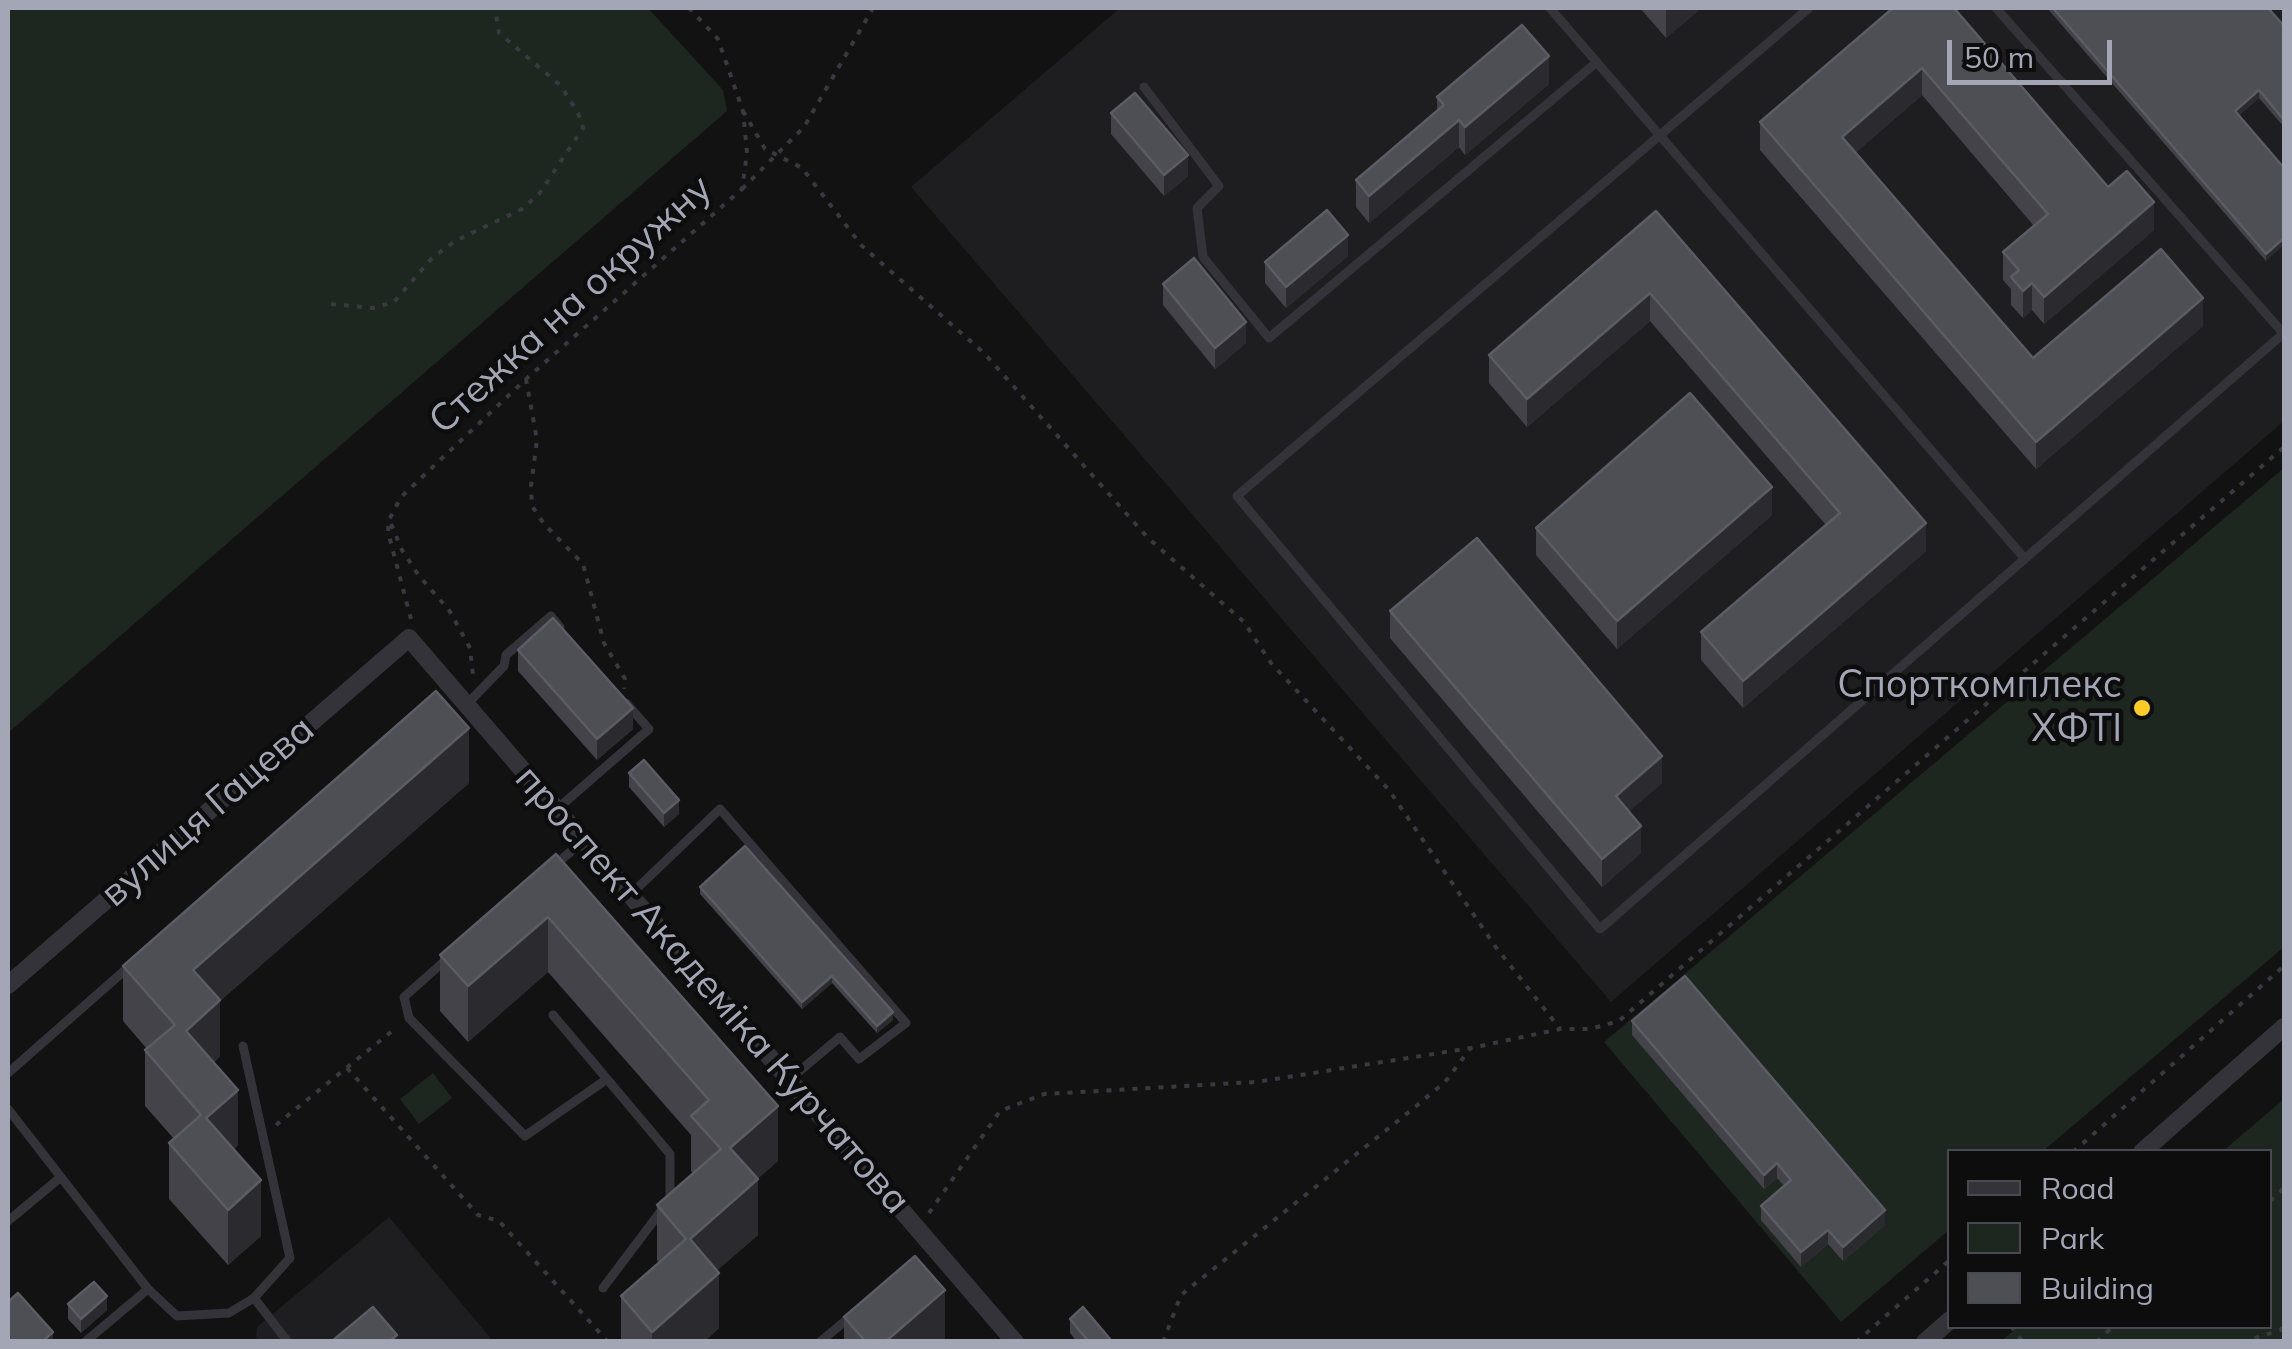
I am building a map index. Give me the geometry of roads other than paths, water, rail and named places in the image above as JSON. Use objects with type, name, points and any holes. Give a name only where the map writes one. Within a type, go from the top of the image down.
[{"type":"street","name":"проспект Академіка Курчатова","points":[[409,638],[789,1080],[928,1255],[1015,1342]]},
{"type":"street","name":"вулиця Гацева","points":[[8,986],[409,638]]},
{"type":"street","points":[[2145,1149],[2284,1027]]},
{"type":"street","points":[[1925,1342],[1947,1323]]},
{"type":"lane","points":[[1550,8],[2026,559]]},
{"type":"lane","points":[[1810,8],[1237,496],[1600,929],[2284,334],[1996,8]]},
{"type":"lane","points":[[1144,88],[1219,186],[1197,208],[1202,257],[1268,338],[1597,62]]},
{"type":"lane","points":[[468,703],[504,666],[506,655],[551,616],[562,630]]},
{"type":"lane","points":[[436,700],[451,687]]},
{"type":"lane","points":[[556,810],[649,729],[622,698]]},
{"type":"lane","points":[[630,896],[720,809],[906,1023],[859,1059],[840,1037],[789,1080]]},
{"type":"lane","points":[[554,867],[584,841]]},
{"type":"lane","points":[[464,945],[404,997],[408,1018],[525,1136],[607,1079]]},
{"type":"lane","points":[[8,1073],[137,960]]},
{"type":"lane","points":[[553,1015],[670,1154],[670,1199],[604,1288]]},
{"type":"lane","points":[[8,1109],[148,1289],[177,1316],[229,1313],[254,1298],[290,1258],[242,1046]]},
{"type":"lane","points":[[8,1221],[60,1177]]},
{"type":"lane","points":[[84,1342],[148,1289]]},
{"type":"lane","points":[[254,1298],[288,1342]]},
{"type":"lane","points":[[820,1342],[863,1307]]},
{"type":"place","name":"Спорткомплекс ХФТІ","points":[[2142,708]]}]
